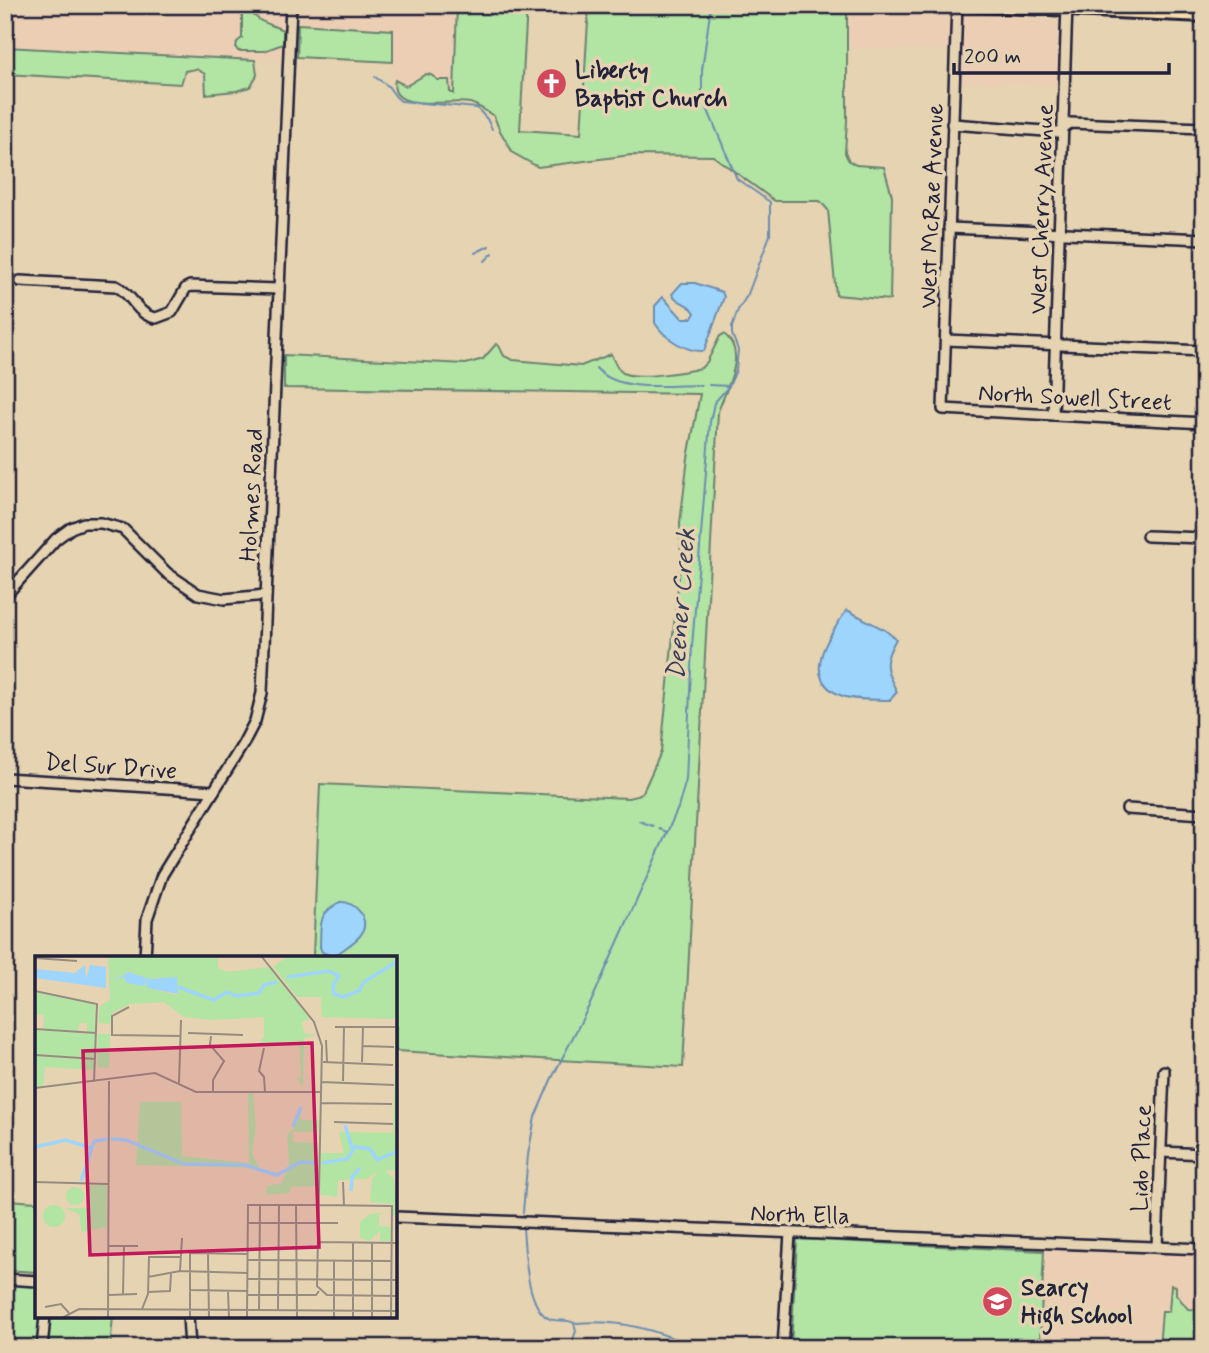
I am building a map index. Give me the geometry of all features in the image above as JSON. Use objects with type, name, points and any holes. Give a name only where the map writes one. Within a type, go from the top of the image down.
[{"type":"main road","points":[[959,5],[1176,10],[1204,16]]},
{"type":"street","name":"Holmes Road","points":[[145,956],[147,919],[162,875],[255,721],[262,693],[290,5]]},
{"type":"street","name":"West McRae Avenue","points":[[943,409],[959,5]]},
{"type":"street","name":"West Cherry Avenue","points":[[1053,415],[1067,8]]},
{"type":"street","points":[[953,124],[1058,132],[1070,123],[1204,128]]},
{"type":"street","points":[[949,228],[1204,239]]},
{"type":"street","points":[[20,281],[116,286],[124,290],[141,312],[156,318],[172,312],[186,288],[190,286],[279,289]]},
{"type":"street","points":[[946,340],[1204,351]]},
{"type":"street","name":"North Sowell Street","points":[[943,409],[1204,423]]},
{"type":"street","points":[[5,596],[56,539],[71,528],[85,523],[102,523],[123,529],[167,573],[198,594],[224,599],[266,596]]},
{"type":"street","points":[[1147,536],[1204,538]]},
{"type":"street","name":"Del Sur Drive","points":[[5,778],[214,791]]},
{"type":"street","points":[[1127,809],[1204,814]]},
{"type":"street","name":"Lido Place","points":[[1157,1247],[1164,1071]]},
{"type":"street","points":[[1161,1152],[1204,1154]]},
{"type":"street","name":"North Ella","points":[[397,1217],[1204,1249]]},
{"type":"street","points":[[783,1348],[790,1233]]},
{"type":"street","points":[[5,1279],[35,1281]]},
{"type":"street","points":[[42,1348],[45,1318]]},
{"type":"street","points":[[188,1318],[190,1348]]},
{"type":"shaded area","points":[[5,5],[285,5],[285,61],[5,47]]},
{"type":"shaded area","points":[[299,5],[457,5],[453,93],[392,90],[393,30],[298,24]]},
{"type":"shaded area","points":[[847,5],[876,5],[954,13],[952,50],[847,48]]},
{"type":"shaded area","points":[[962,14],[1062,20],[1059,85],[959,81]]},
{"type":"shaded area","name":"Searcy High School","points":[[795,1238],[1204,1254],[1204,1348],[788,1348]]},
{"type":"green space","points":[[457,5],[527,5],[520,130],[581,134],[589,5],[847,5],[845,153],[849,161],[856,165],[884,167],[892,196],[890,300],[836,295],[828,210],[820,201],[775,201],[713,156],[631,155],[538,167],[513,153],[494,116],[476,105],[461,102],[423,103],[401,97],[395,91],[395,80],[406,86],[426,74],[438,80],[449,80],[450,92],[454,94]]},
{"type":"green space","points":[[242,6],[261,21],[283,30],[283,44],[264,51],[238,51],[237,42],[242,38]]},
{"type":"green space","points":[[298,24],[393,30],[393,62],[297,57]]},
{"type":"green space","points":[[5,47],[255,60],[257,75],[250,87],[206,94],[205,74],[196,69],[185,71],[181,84],[5,74]]},
{"type":"green space","points":[[724,334],[731,342],[735,361],[730,383],[718,412],[683,1067],[397,1051],[397,956],[313,956],[320,784],[628,798],[643,792],[661,752],[681,557],[680,523],[700,394],[284,388],[284,355],[466,364],[483,359],[496,344],[504,356],[513,360],[581,366],[611,354],[623,373],[649,376],[701,368],[720,336]]},
{"type":"green space","points":[[5,1200],[35,1202],[35,1272],[5,1270]]},
{"type":"green space","name":"Searcy High School","points":[[797,1239],[1044,1251],[1040,1339],[1070,1341],[1070,1348],[791,1348]]},
{"type":"green space","points":[[5,1283],[35,1285],[35,1318],[42,1318],[39,1348],[5,1348]]},
{"type":"green space","points":[[1171,1285],[1176,1286],[1176,1294],[1188,1309],[1204,1310],[1204,1348],[1159,1348],[1162,1311],[1169,1311]]},
{"type":"green space","points":[[49,1318],[113,1318],[110,1348],[46,1348]]},
{"type":"water","points":[[682,283],[695,283],[722,292],[724,297],[704,351],[676,343],[655,323],[655,306],[663,297],[682,318],[692,318],[695,313],[693,310],[672,294]]},
{"type":"water","points":[[847,610],[885,630],[896,639],[887,660],[888,671],[897,692],[890,700],[845,697],[828,687],[821,678],[822,655]]},
{"type":"water","points":[[340,902],[350,904],[359,911],[364,927],[357,939],[331,956],[322,952],[320,947],[322,920],[327,911]]},
{"type":"waterway","name":"Deener Creek","points":[[523,1212],[528,1155],[535,1117],[591,1002],[678,808],[686,780],[692,647],[710,422],[714,403],[729,386],[736,370],[738,350],[732,327],[748,294],[770,235],[770,202],[737,179],[702,91],[702,70],[711,5]]},
{"type":"waterway","points":[[375,77],[388,86],[401,101],[477,108],[492,129]]},
{"type":"waterway","points":[[475,253],[489,246]]},
{"type":"waterway","points":[[485,261],[493,253]]},
{"type":"waterway","points":[[596,368],[606,376],[631,384],[701,385]]},
{"type":"waterway","points":[[709,385],[729,386]]},
{"type":"waterway","points":[[639,821],[653,826]]},
{"type":"waterway","points":[[659,829],[667,832]]},
{"type":"waterway","name":"Deener Creek","points":[[523,1228],[528,1277],[535,1302],[548,1318],[574,1323],[576,1331],[570,1348]]},
{"type":"waterway","points":[[576,1323],[638,1327],[697,1348]]},
{"type":"place","name":"Liberty Baptist Church","points":[[552,84]]},
{"type":"place","name":"Searcy High School","points":[[998,1301]]}]
